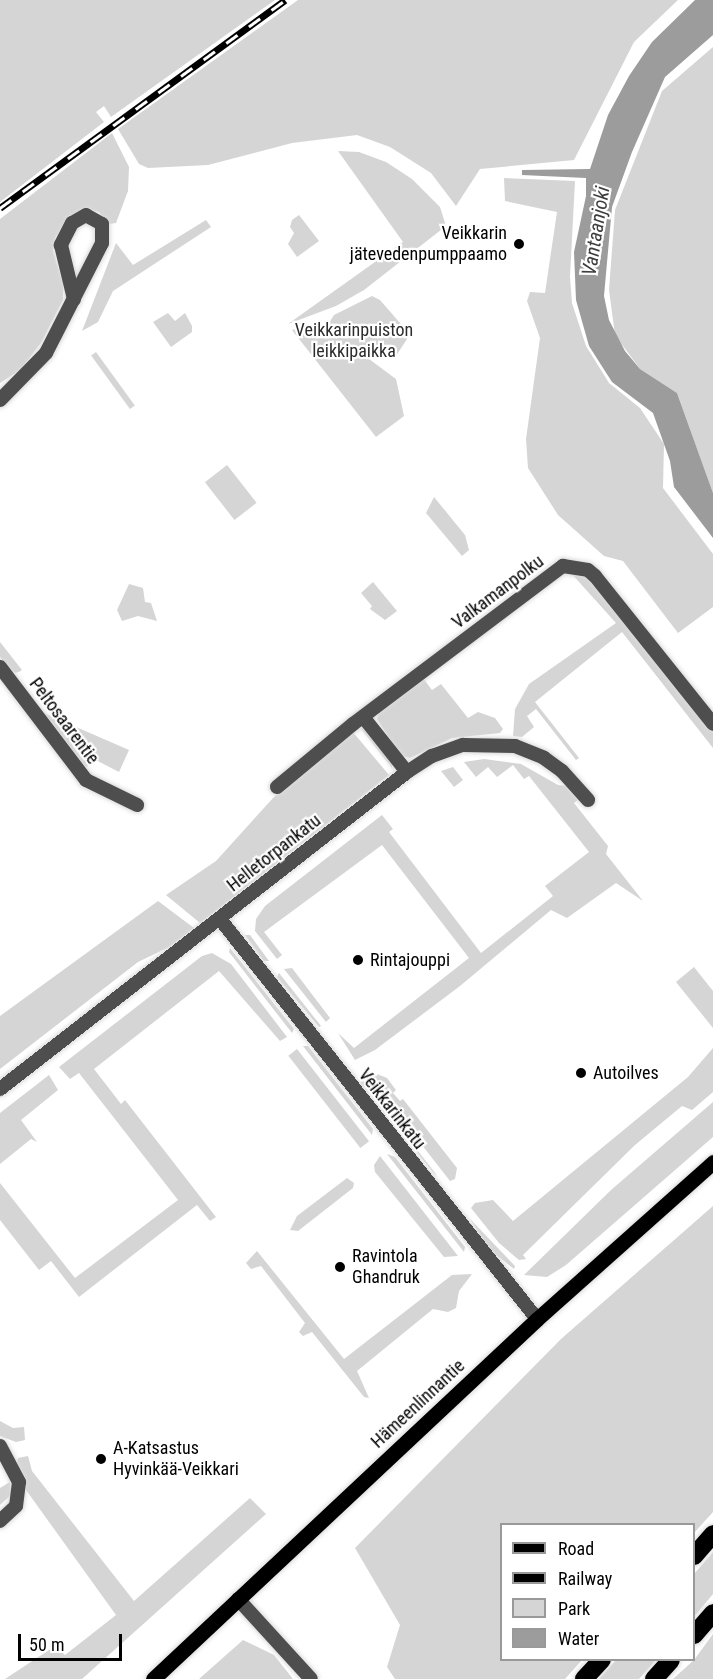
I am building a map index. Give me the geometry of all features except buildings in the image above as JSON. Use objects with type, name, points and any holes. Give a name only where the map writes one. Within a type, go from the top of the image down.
[{"type":"highway","points":[[695,1554],[713,1534]]},
{"type":"highway","points":[[695,1633],[713,1612]]},
{"type":"highway","points":[[585,1679],[600,1661]]},
{"type":"highway","points":[[654,1679],[669,1661]]},
{"type":"main road","name":"Hämeenlinnantie","points":[[153,1679],[537,1319],[713,1162]]},
{"type":"street","points":[[0,400],[46,353],[74,298],[105,235],[102,224],[86,215],[72,222],[61,245],[74,298]]},
{"type":"street","name":"Valkamanpolku","points":[[278,787],[364,718],[563,566],[588,570],[595,576],[713,724]]},
{"type":"street","name":"Peltosaarentie","points":[[0,667],[86,780],[137,805]]},
{"type":"street","points":[[364,718],[407,772]]},
{"type":"street","name":"Helletorpankatu","points":[[0,1089],[407,772],[432,756],[463,745],[515,746],[544,758],[562,771],[588,800]]},
{"type":"street","name":"Veikkarinkatu","points":[[220,919],[537,1319]]},
{"type":"street","points":[[0,1446],[19,1482],[16,1506],[0,1521]]},
{"type":"street","points":[[238,1599],[311,1679]]},
{"type":"green space","points":[[0,0],[275,0],[111,117],[104,106],[96,112],[104,122],[0,202]]},
{"type":"green space","points":[[298,0],[678,0],[634,42],[574,160],[480,169],[456,206],[431,173],[390,147],[357,135],[292,143],[208,165],[148,168],[139,164],[118,129]]},
{"type":"green space","points":[[713,47],[713,493],[677,393],[640,369],[615,335],[609,290],[615,210],[662,91]]},
{"type":"green space","points":[[112,133],[129,167],[128,191],[116,223],[109,224],[99,212],[85,208],[69,216],[55,238],[53,251],[63,284],[63,300],[41,343],[20,370],[0,383],[0,219]]},
{"type":"green space","points":[[338,151],[359,152],[386,162],[412,179],[440,207],[446,226],[364,290],[336,306],[288,324],[403,242]]},
{"type":"green space","points":[[504,178],[575,181],[570,277],[572,303],[586,346],[609,383],[640,408],[664,444],[663,488],[713,554],[713,607],[678,633],[623,561],[604,556],[558,515],[528,468],[526,439],[540,338],[527,301],[530,292],[545,293],[557,212],[505,201]]},
{"type":"green space","points":[[299,215],[319,241],[297,257],[288,244],[294,233],[290,227],[292,220]]},
{"type":"green space","points":[[206,220],[211,227],[113,291],[98,322],[82,331],[116,243],[133,265]]},
{"type":"green space","name":"Veikkarinpuiston leikkipaikka","points":[[372,296],[380,300],[407,331],[407,339],[396,356],[375,355],[369,359],[396,379],[404,416],[376,437],[292,330],[318,323],[325,329],[334,315]]},
{"type":"green space","points":[[168,313],[175,321],[185,313],[192,326],[192,332],[171,347],[153,322]]},
{"type":"green space","points":[[96,352],[135,405],[130,409],[91,356]]},
{"type":"green space","points":[[227,465],[257,503],[234,520],[205,482]]},
{"type":"green space","points":[[434,497],[465,535],[469,550],[462,556],[426,513]]},
{"type":"green space","points":[[570,572],[587,575],[713,730],[713,748],[622,632],[535,702],[579,758],[576,760],[536,709],[527,716],[534,727],[522,737],[513,736],[515,709],[529,684],[616,623]]},
{"type":"green space","points":[[373,582],[397,611],[385,620],[370,609],[372,606],[361,593]]},
{"type":"green space","points":[[129,584],[143,588],[145,602],[151,603],[157,621],[138,616],[122,621],[117,610]]},
{"type":"green space","points":[[0,642],[22,670],[14,673],[0,657]]},
{"type":"green space","points":[[423,678],[432,690],[441,684],[468,718],[478,712],[495,718],[503,729],[500,733],[452,738],[410,758],[400,755],[377,719],[379,713]]},
{"type":"green space","points":[[44,713],[129,750],[119,772],[92,758],[87,767],[84,765]]},
{"type":"green space","points":[[362,728],[392,763],[392,768],[362,730]]},
{"type":"green space","points":[[352,731],[389,775],[200,923],[166,895],[216,861],[273,798]]},
{"type":"green space","points":[[484,759],[521,764],[558,785],[567,786],[578,800],[574,803],[608,846],[606,854],[643,901],[616,883],[567,918],[551,910],[460,986],[375,1050],[355,1060],[338,1033],[354,1048],[469,958],[382,845],[264,932],[282,955],[277,959],[255,931],[256,919],[265,906],[382,815],[393,829],[389,832],[481,953],[553,896],[545,886],[589,852],[529,776],[524,779],[513,765],[497,777],[488,767],[476,777],[464,762]]},
{"type":"green space","points":[[453,767],[463,780],[454,787],[441,771]]},
{"type":"green space","points":[[158,901],[194,928],[169,947],[138,962],[0,1069],[0,1016]]},
{"type":"green space","points":[[245,935],[250,935],[269,961],[264,961]]},
{"type":"green space","points":[[230,948],[294,1029],[292,1033],[229,952]]},
{"type":"green space","points":[[212,953],[231,964],[287,1037],[280,1041],[219,971],[94,1069],[121,1104],[125,1100],[216,1217],[210,1221],[197,1205],[79,1297],[51,1261],[39,1270],[0,1220],[0,1183],[75,1278],[178,1200],[79,1073],[70,1079],[59,1067],[202,956]]},
{"type":"green space","points":[[694,967],[713,991],[713,1028],[676,982]]},
{"type":"green space","points":[[292,968],[330,1018],[326,1022],[284,969]]},
{"type":"green space","points":[[279,973],[321,1026],[319,1027],[277,977]]},
{"type":"green space","points":[[303,1046],[308,1046],[373,1129],[372,1135]]},
{"type":"green space","points":[[713,1048],[713,1092],[692,1110],[682,1106],[635,1145],[523,1255],[526,1259],[519,1260],[499,1243],[471,1208],[475,1203],[493,1200],[513,1221],[688,1077]]},
{"type":"green space","points":[[297,1049],[369,1141],[360,1148],[288,1056]]},
{"type":"green space","points":[[377,1074],[387,1078],[396,1090],[393,1093],[400,1101],[403,1099],[457,1168],[455,1179],[450,1181],[368,1076]]},
{"type":"green space","points":[[49,1075],[58,1090],[21,1120],[37,1142],[31,1139],[0,1164],[0,1113]]},
{"type":"green space","points":[[362,1079],[435,1173],[437,1177],[360,1082]]},
{"type":"green space","points":[[713,1102],[713,1137],[566,1265],[547,1277],[524,1275],[611,1190]]},
{"type":"green space","points":[[387,1154],[395,1157],[465,1247],[464,1252]]},
{"type":"green space","points":[[380,1156],[458,1256],[444,1257],[375,1172],[374,1165]]},
{"type":"green space","points":[[347,1178],[354,1183],[353,1188],[298,1231],[290,1230],[297,1216]]},
{"type":"green space","points":[[713,1206],[713,1512],[695,1532],[695,1523],[500,1523],[500,1661],[581,1661],[565,1679],[395,1679],[387,1667],[400,1625],[355,1548],[561,1339]]},
{"type":"green space","points":[[470,1219],[515,1266],[514,1269],[490,1250]]},
{"type":"green space","points":[[257,1251],[344,1359],[452,1275],[472,1274],[459,1291],[456,1308],[448,1312],[433,1309],[357,1371],[369,1398],[364,1397],[312,1332],[303,1336],[299,1332],[305,1323],[261,1266],[251,1269],[246,1263]]},
{"type":"green space","points":[[0,1421],[13,1428],[24,1427],[25,1440],[16,1442],[0,1436]]},
{"type":"green space","points":[[28,1456],[32,1471],[134,1601],[250,1498],[266,1514],[82,1679],[5,1679],[55,1646],[65,1655],[116,1615],[26,1490],[17,1462],[18,1458]]},
{"type":"green space","points":[[10,1482],[11,1495],[0,1505],[0,1488]]},
{"type":"green space","points":[[713,1552],[713,1594],[695,1616],[695,1573]]},
{"type":"green space","points":[[713,1634],[713,1679],[673,1679],[695,1659]]},
{"type":"green space","points":[[243,1640],[274,1655],[293,1679],[199,1679]]},
{"type":"green space","points":[[615,1661],[655,1661],[639,1679],[599,1679]]},
{"type":"water","name":"Vantaanjoki","points":[[695,0],[713,0],[713,35],[665,77],[632,152],[612,207],[604,296],[609,320],[625,351],[640,369],[677,393],[713,493],[713,538],[674,487],[670,461],[653,413],[612,382],[589,346],[576,300],[574,252],[586,196],[586,178],[522,175],[522,170],[590,169],[608,115],[629,76],[652,42]]},
{"type":"railway","points":[[0,208],[285,0]]},
{"type":"place","name":"Veikkarin jätevedenpumppaamo","points":[[519,244]]},
{"type":"place","name":"Rintajouppi","points":[[358,960]]},
{"type":"place","name":"Autoilves","points":[[581,1073]]},
{"type":"place","name":"Ravintola Ghandruk","points":[[340,1267]]},
{"type":"place","name":"A-Katsastus Hyvinkää-Veikkari","points":[[101,1459]]}]
